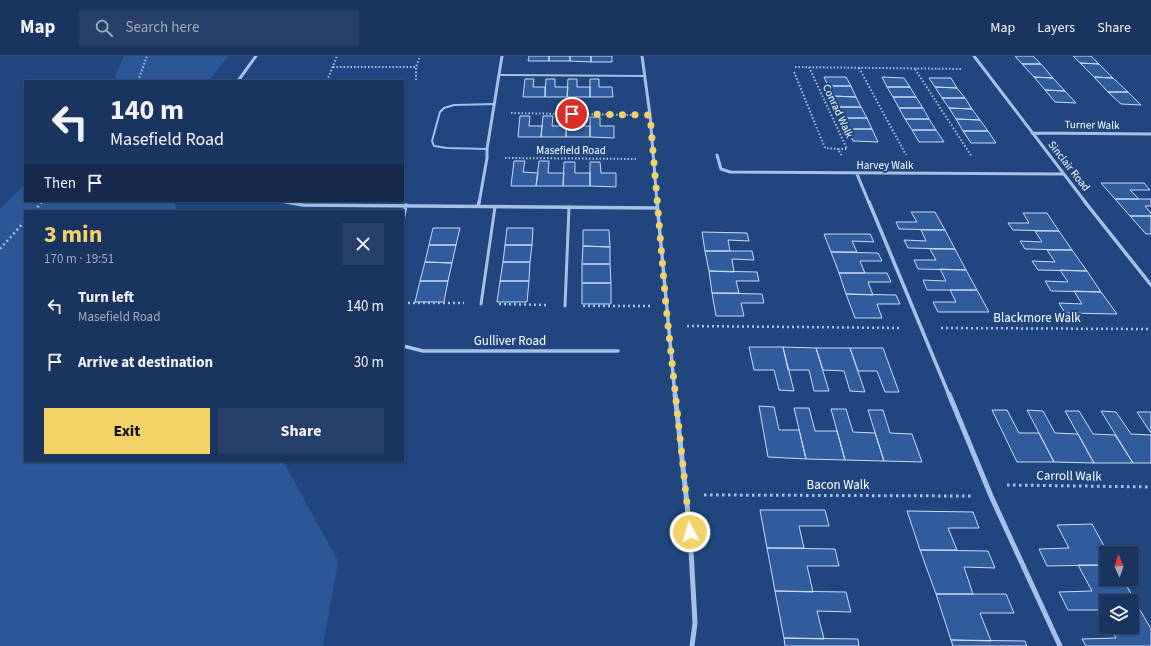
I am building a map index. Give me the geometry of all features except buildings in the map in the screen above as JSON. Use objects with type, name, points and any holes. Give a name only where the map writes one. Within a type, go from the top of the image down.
[{"type":"street","points":[[239,80],[256,56]]},
{"type":"street","points":[[478,206],[487,158],[487,149],[502,56]]},
{"type":"street","points":[[642,56],[650,115],[666,306],[690,532],[695,623],[692,646]]},
{"type":"street","name":"Sinclair Road","points":[[974,56],[1063,174],[1151,285]]},
{"type":"street","name":"Turner Walk","points":[[1032,133],[1151,134]]},
{"type":"street","name":"Harvey Walk","points":[[717,155],[721,169],[730,172],[850,174],[1063,174]]},
{"type":"street","points":[[857,174],[991,496],[1060,646]]},
{"type":"street","points":[[285,202],[303,205],[657,208]]},
{"type":"street","points":[[404,215],[406,205]]},
{"type":"street","name":"Gulliver Road","points":[[404,346],[423,351],[618,351]]},
{"type":"lane","points":[[500,75],[645,76]]},
{"type":"lane","points":[[487,149],[447,148],[434,146],[432,141],[440,112],[444,108],[454,105],[494,104]]},
{"type":"lane","points":[[481,304],[495,207]]},
{"type":"lane","points":[[565,306],[569,207]]},
{"type":"path","points":[[138,80],[147,56]]},
{"type":"path","points":[[327,80],[337,56]]},
{"type":"path","points":[[416,80],[416,67],[420,56]]},
{"type":"path","points":[[333,67],[416,67]]},
{"type":"path","points":[[795,67],[984,69]]},
{"type":"path","name":"Conrad Walk","points":[[810,67],[847,149],[838,149],[850,174]]},
{"type":"path","points":[[858,68],[917,174]]},
{"type":"path","points":[[914,68],[984,174]]},
{"type":"path","points":[[794,72],[825,148],[838,149]]},
{"type":"path","points":[[494,113],[650,115]]},
{"type":"path","name":"Masefield Road","points":[[487,158],[654,159]]},
{"type":"path","points":[[35,210],[41,202]]},
{"type":"path","points":[[0,249],[24,222]]},
{"type":"path","points":[[404,303],[666,306]]},
{"type":"path","points":[[668,326],[922,328]]},
{"type":"path","name":"Blackmore Walk","points":[[922,328],[1151,329]]},
{"type":"path","name":"Carroll Walk","points":[[987,485],[1151,487]]},
{"type":"path","name":"Bacon Walk","points":[[686,495],[991,496]]},
{"type":"shaded area","points":[[124,56],[228,56],[210,80],[113,80]]},
{"type":"shaded area","points":[[24,185],[24,202],[175,202],[176,210],[24,210],[24,462],[284,462],[338,561],[323,646],[0,646],[0,209]]},
{"type":"route","points":[[572,114],[650,115],[666,306],[690,532]]}]
